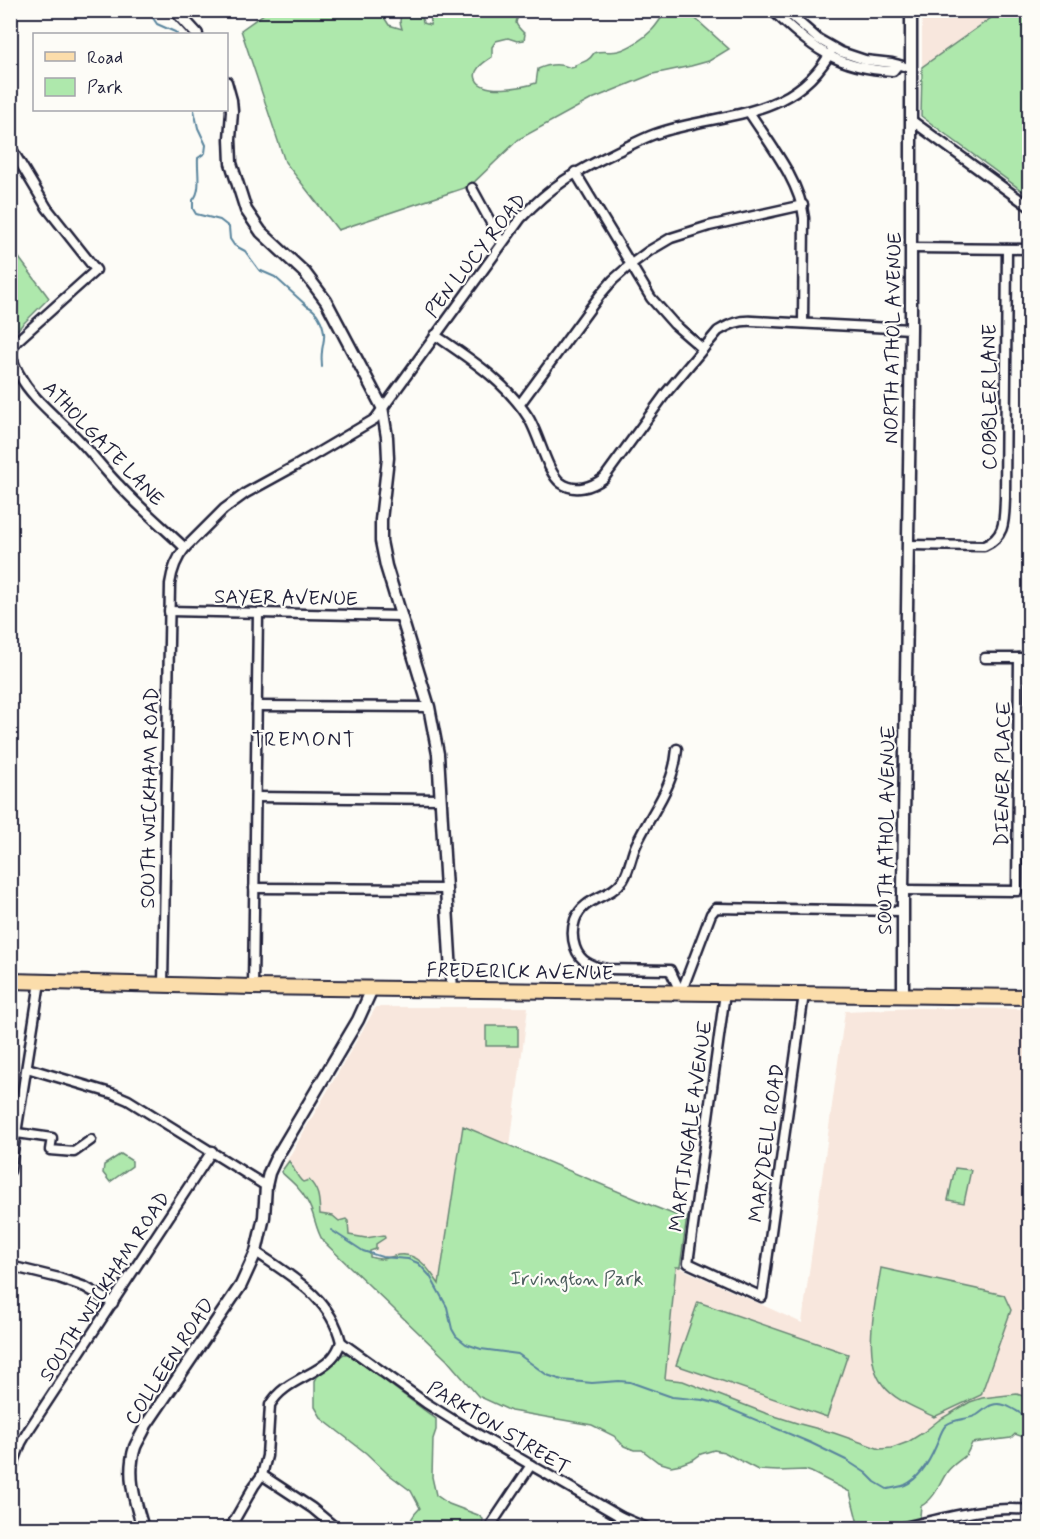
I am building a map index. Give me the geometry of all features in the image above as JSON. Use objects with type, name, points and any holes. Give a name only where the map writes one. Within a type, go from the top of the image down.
[{"type":"main road","name":"FREDERICK AVENUE","points":[[10,981],[372,989],[1029,997]]},
{"type":"street","points":[[175,10],[196,33]]},
{"type":"street","name":"NORTH ATHOL AVENUE","points":[[906,665],[911,248],[911,10]]},
{"type":"street","points":[[778,12],[812,35],[831,52],[910,67]]},
{"type":"street","name":"PEN LUCY ROAD","points":[[185,548],[224,509],[246,493],[371,422],[521,218],[554,187],[575,172],[656,134],[749,112],[777,102],[798,90],[823,67],[831,52]]},
{"type":"street","points":[[228,89],[232,111],[231,162],[246,210],[261,232],[305,273],[322,294],[382,407],[388,458],[381,541],[386,566],[429,707],[438,754],[452,990]]},
{"type":"street","points":[[749,112],[793,180],[803,205],[803,323]]},
{"type":"street","points":[[911,120],[1029,207]]},
{"type":"street","points":[[10,146],[47,208],[96,270],[17,340],[11,352]]},
{"type":"street","points":[[575,172],[651,298],[674,324],[703,349]]},
{"type":"street","points":[[472,188],[502,243]]},
{"type":"street","points":[[520,404],[600,295],[630,265],[649,251],[671,238],[690,231],[803,205]]},
{"type":"street","points":[[911,248],[1029,249]]},
{"type":"street","name":"COBBLER LANE","points":[[908,545],[984,546],[992,542],[1002,529],[1004,521],[1007,249]]},
{"type":"street","points":[[435,335],[494,377],[520,404],[537,432],[550,468],[560,482],[572,488],[587,488],[596,485],[604,478],[666,393],[718,332],[736,322],[910,329]]},
{"type":"street","name":"ATHOLGATE LANE","points":[[11,352],[20,376],[32,394],[81,441],[119,486],[185,548]]},
{"type":"street","name":"SOUTH WICKHAM ROAD","points":[[163,985],[170,584],[174,565],[185,548]]},
{"type":"street","name":"SAYER AVENUE","points":[[169,611],[402,616]]},
{"type":"street","points":[[253,987],[258,613]]},
{"type":"street","points":[[985,658],[1029,658]]},
{"type":"street","name":"DIENER PLACE","points":[[903,890],[1017,891],[1019,658]]},
{"type":"street","name":"SOUTH ATHOL AVENUE","points":[[903,995],[906,665]]},
{"type":"street","points":[[257,706],[429,707]]},
{"type":"street","points":[[677,749],[673,772],[659,805],[635,847],[627,873],[622,881],[609,892],[586,904],[576,918],[572,934],[576,950],[588,964],[607,969],[670,970],[681,993]]},
{"type":"street","points":[[256,797],[441,799]]},
{"type":"street","points":[[254,888],[446,889]]},
{"type":"street","name":"MARTINGALE AVENUE","points":[[681,993],[711,914],[716,908],[903,911]]},
{"type":"street","points":[[10,1171],[40,982]]},
{"type":"street","name":"COLLEEN ROAD","points":[[143,1528],[133,1493],[131,1476],[136,1446],[146,1425],[241,1285],[256,1252],[269,1173],[358,1020],[372,989]]},
{"type":"street","name":"MARTINGALE AVENUE","points":[[725,993],[688,1263],[762,1297]]},
{"type":"street","name":"MARYDELL ROAD","points":[[762,1297],[804,994]]},
{"type":"street","points":[[27,1068],[121,1097],[141,1107],[266,1186]]},
{"type":"street","points":[[17,1133],[52,1138],[50,1150],[74,1152],[91,1140]]},
{"type":"street","name":"SOUTH WICKHAM ROAD","points":[[10,1473],[28,1431],[212,1151]]},
{"type":"street","points":[[230,1528],[262,1475],[267,1456],[270,1405],[273,1399],[282,1390],[332,1358],[341,1342],[338,1328],[320,1301],[298,1281],[256,1252]]},
{"type":"street","points":[[10,1266],[85,1287],[113,1303]]},
{"type":"street","name":"PARKTON STREET","points":[[341,1342],[426,1403],[621,1517],[647,1528]]},
{"type":"street","points":[[489,1528],[531,1465]]},
{"type":"street","points":[[262,1475],[312,1508],[336,1528]]},
{"type":"street","points":[[900,1528],[987,1510],[1029,1510]]},
{"type":"street","points":[[614,1528],[621,1517]]},
{"type":"shaded area","points":[[922,11],[1001,11],[922,67]]},
{"type":"shaded area","points":[[376,1007],[528,1007],[510,1146],[463,1127],[436,1303],[410,1272],[317,1219],[306,1190],[281,1171]]},
{"type":"shaded area","points":[[916,1008],[1029,1009],[1029,1404],[888,1457],[664,1384],[676,1266],[802,1323],[845,1011]]},
{"type":"green space","points":[[268,11],[380,11],[389,25],[402,29],[401,11],[418,11],[421,13],[423,23],[430,25],[432,11],[523,11],[516,23],[525,34],[524,40],[517,41],[508,38],[496,41],[492,47],[492,57],[476,72],[476,79],[480,84],[494,88],[513,88],[536,83],[538,69],[542,67],[559,65],[571,68],[588,60],[594,53],[623,50],[649,33],[667,11],[687,11],[729,49],[709,61],[653,74],[592,99],[519,139],[470,186],[338,230],[285,162],[241,30]]},
{"type":"green space","points":[[1001,11],[1029,11],[1029,196],[921,116],[922,67]]},
{"type":"green space","points":[[11,247],[49,298],[11,336]]},
{"type":"green space","points":[[486,1026],[518,1026],[518,1046],[486,1046]]},
{"type":"green space","name":"Irvington Park","points":[[463,1126],[655,1207],[687,1217],[680,1267],[676,1267],[665,1379],[683,1381],[765,1413],[880,1449],[892,1448],[908,1442],[970,1402],[982,1398],[1017,1394],[1029,1398],[1029,1439],[1015,1434],[1011,1438],[972,1443],[965,1456],[953,1465],[933,1495],[921,1506],[918,1519],[874,1528],[859,1528],[850,1492],[811,1472],[758,1470],[724,1452],[714,1450],[671,1466],[658,1462],[642,1450],[624,1446],[614,1436],[592,1425],[511,1411],[478,1396],[447,1360],[323,1241],[305,1197],[281,1172],[289,1161],[301,1180],[303,1182],[309,1180],[315,1188],[320,1214],[333,1216],[339,1221],[346,1219],[349,1235],[366,1238],[384,1235],[385,1238],[376,1244],[376,1249],[370,1251],[370,1257],[381,1259],[398,1255],[412,1256],[423,1263],[439,1284]]},
{"type":"green space","points":[[121,1154],[132,1161],[132,1166],[110,1182],[103,1173],[104,1165]]},
{"type":"green space","points":[[955,1168],[971,1170],[964,1203],[948,1200]]},
{"type":"green space","points":[[881,1268],[1004,1295],[1011,1310],[981,1395],[934,1417],[900,1400],[883,1385],[876,1374],[871,1345]]},
{"type":"green space","points":[[698,1302],[848,1354],[827,1417],[676,1365]]},
{"type":"green space","points":[[344,1354],[349,1354],[436,1419],[432,1477],[436,1495],[449,1504],[478,1515],[483,1519],[482,1528],[439,1528],[434,1525],[428,1528],[409,1528],[412,1517],[420,1508],[411,1491],[322,1419],[315,1407],[315,1381],[328,1366]]},
{"type":"waterway","points":[[151,15],[157,24],[176,33]]},
{"type":"waterway","points":[[194,111],[198,128],[206,145],[205,153],[198,158],[198,186],[193,200],[193,209],[196,214],[220,220],[229,227],[230,239],[234,245],[245,251],[259,270],[275,277],[317,314],[324,333],[322,367]]},
{"type":"waterway","points":[[331,1230],[363,1251],[382,1257],[408,1259],[418,1263],[430,1276],[447,1307],[456,1336],[466,1344],[481,1349],[518,1354],[547,1375],[562,1380],[592,1383],[630,1382],[672,1397],[718,1404],[846,1460],[887,1489],[905,1485],[920,1473],[931,1457],[943,1429],[949,1423],[973,1417],[997,1404],[1007,1406],[1030,1419]]},
{"type":"district","name":"TREMONT","points":[[304,739]]}]
